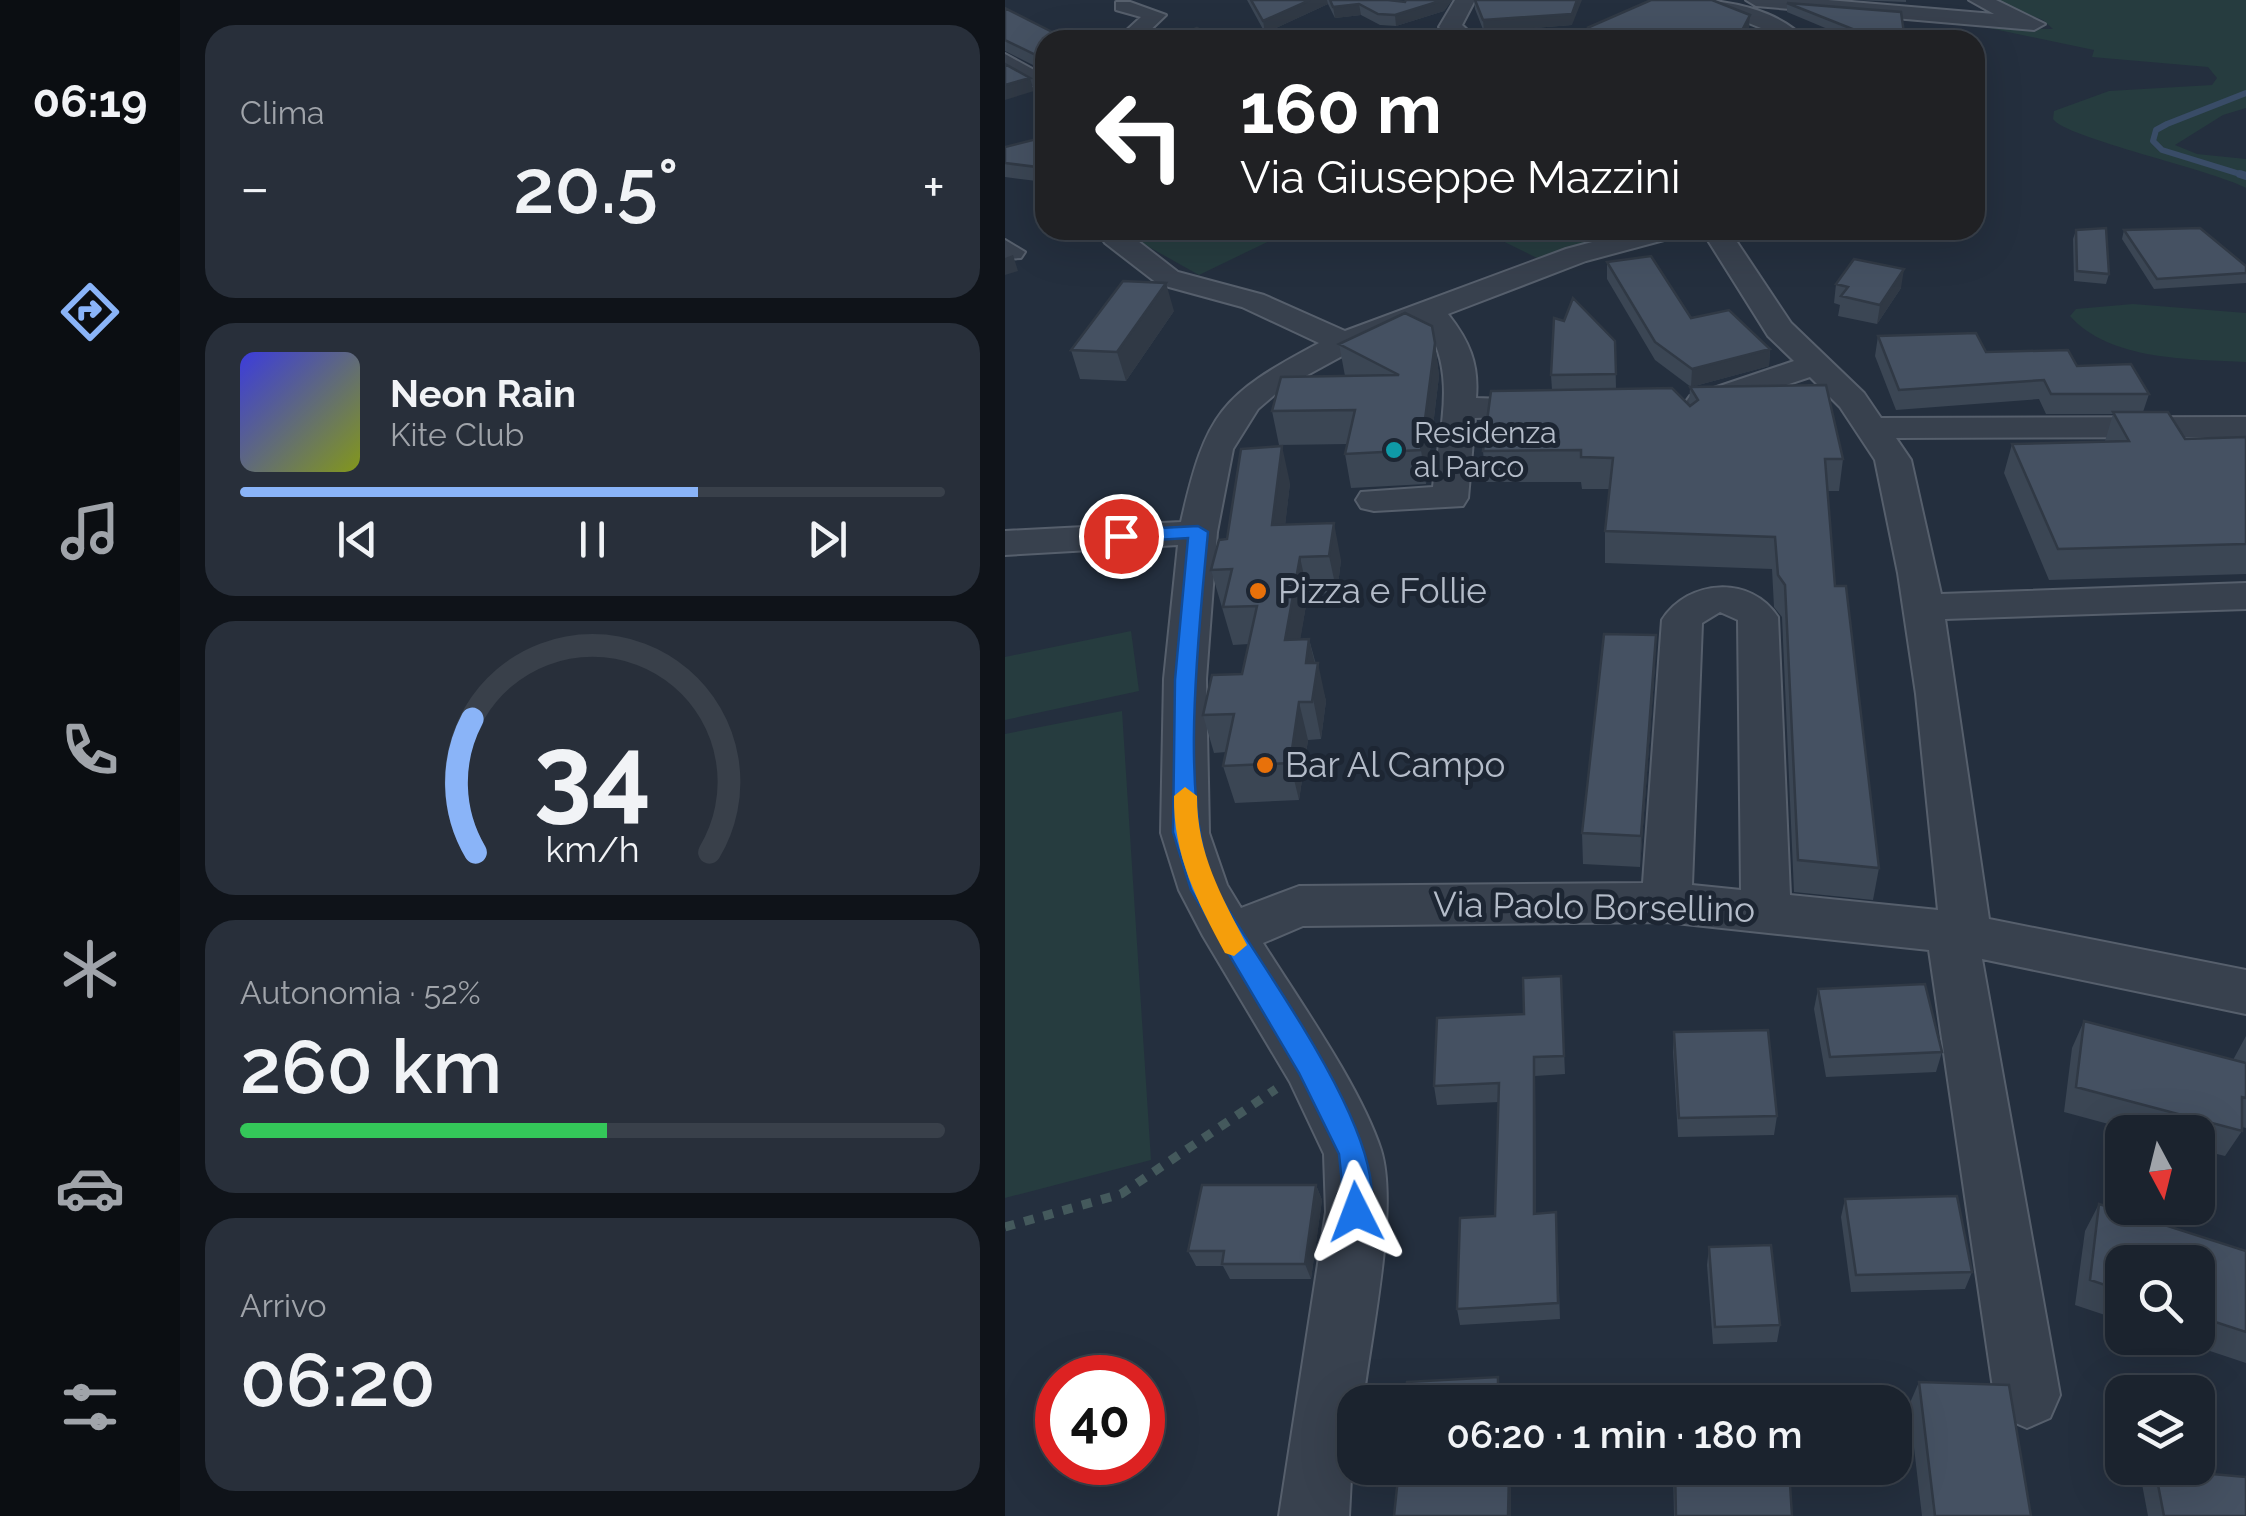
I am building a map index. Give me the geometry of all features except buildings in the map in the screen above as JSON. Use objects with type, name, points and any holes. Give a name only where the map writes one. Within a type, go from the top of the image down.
[{"type":"street","points":[[1453,30],[1449,27],[1465,0]]},
{"type":"street","points":[[1704,1],[1733,0]]},
{"type":"street","points":[[1756,0],[2034,24],[1979,0]]},
{"type":"street","points":[[1704,1],[1780,30]]},
{"type":"street","points":[[1123,6],[1156,15],[1139,30]]},
{"type":"street","points":[[1005,61],[1035,80]]},
{"type":"street","points":[[1119,240],[1168,278],[1253,301],[1344,342]]},
{"type":"street","points":[[1314,1516],[1356,1212],[1353,1153],[1309,1065],[1228,936],[1204,890],[1185,832],[1185,680],[1198,532],[1215,449],[1245,403],[1268,384],[1344,342],[1576,254],[1630,240]]},
{"type":"street","points":[[1718,240],[1779,329],[1875,428],[1893,460],[1923,607],[1959,933],[2027,1394]]},
{"type":"street","points":[[1374,500],[1450,498],[1460,408],[1459,355],[1427,310]]},
{"type":"street","points":[[1667,408],[1720,398],[1813,365]]},
{"type":"street","points":[[1460,408],[1573,408]]},
{"type":"street","points":[[1875,428],[2232,424],[2246,427]]},
{"type":"street","points":[[1005,543],[1198,532]]},
{"type":"street","points":[[1923,607],[2246,596]]},
{"type":"street","points":[[1666,902],[1682,620],[1701,602],[1723,599],[1745,604],[1758,617],[1766,910]]},
{"type":"street","name":"Via Paolo Borsellino","points":[[1228,936],[1299,906],[1666,902],[1959,933],[2246,992]]},
{"type":"path","points":[[1005,1227],[1121,1194],[1309,1065]]},
{"type":"green space","points":[[1990,0],[2246,0],[2246,108],[2223,115],[2175,145],[2197,154],[2246,159],[2246,188],[2084,135],[2053,119],[2054,111],[2109,91],[2212,85],[2217,78],[2208,67],[2092,57],[2094,50],[1989,28],[2053,29],[2043,20]]},
{"type":"green space","points":[[1354,28],[1405,30],[1335,30]]},
{"type":"green space","points":[[1136,240],[1271,240],[1199,275]]},
{"type":"green space","points":[[1500,240],[1594,240],[1537,258]]},
{"type":"green space","points":[[2133,304],[2246,313],[2246,362],[2176,358],[2129,350],[2087,331],[2070,316],[2076,309]]},
{"type":"green space","points":[[1131,631],[1139,691],[1005,720],[1005,657]]},
{"type":"green space","points":[[1122,711],[1151,1160],[1005,1198],[1005,734]]},
{"type":"waterway","points":[[2240,174],[2246,176],[2162,150],[2153,141],[2156,130],[2167,124],[2246,93]]},
{"type":"slow traffic","points":[[1185,796],[1185,832],[1204,890],[1234,945]]},
{"type":"place","name":"Residenza al Parco","points":[[1394,450]]},
{"type":"place","name":"Pizza e Follie","points":[[1258,591]]},
{"type":"place","name":"Bar Al Campo","points":[[1265,765]]},
{"type":"route","points":[[1121,536],[1198,532],[1185,680],[1185,832],[1204,890],[1228,936],[1309,1065],[1353,1153],[1356,1212]]}]
